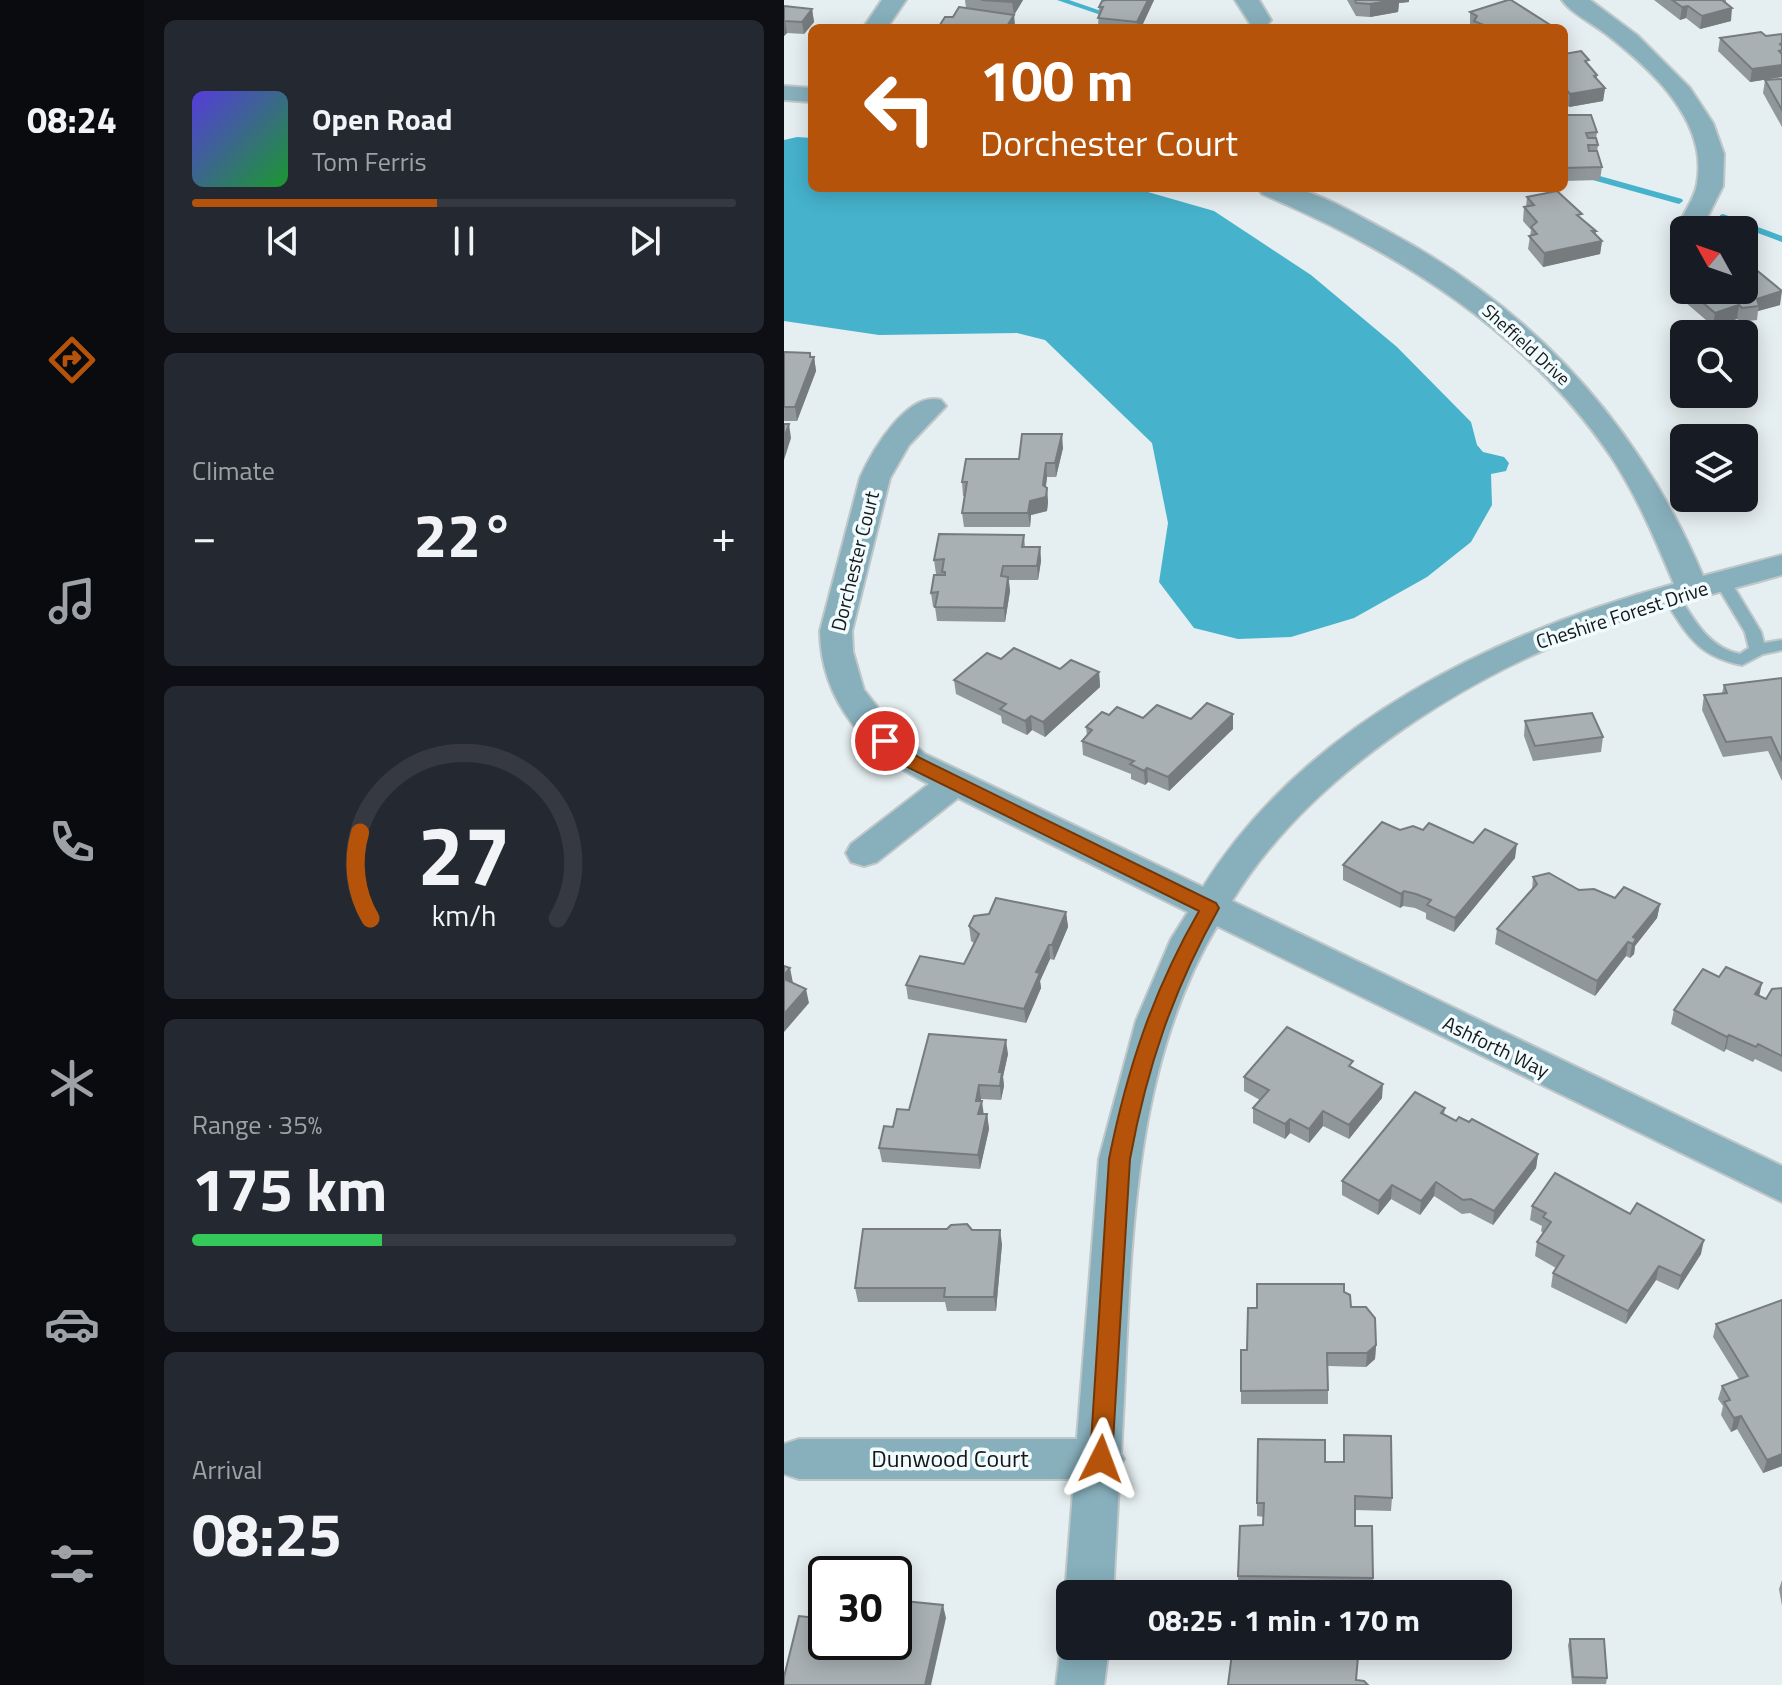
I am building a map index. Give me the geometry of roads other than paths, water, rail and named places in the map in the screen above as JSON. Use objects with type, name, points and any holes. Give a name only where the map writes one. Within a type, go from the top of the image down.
[{"type":"street","points":[[878,24],[894,0]]},
{"type":"street","points":[[1574,0],[1644,53],[1682,96],[1706,131],[1712,146],[1714,169],[1710,190],[1696,216]]},
{"type":"street","points":[[784,93],[808,95]]},
{"type":"street","name":"Sheffield Drive","points":[[1280,192],[1380,238],[1474,298],[1520,335],[1581,396],[1637,470],[1662,514],[1696,590]]},
{"type":"street","name":"Dorchester Court","points":[[931,406],[902,431],[885,454],[875,478],[836,631],[835,652],[842,681],[854,707],[885,741],[913,762],[1209,908]]},
{"type":"street","name":"Cheshire Forest Drive","points":[[1090,1580],[1101,1459],[1119,1159],[1133,1091],[1162,1000],[1180,961],[1209,908],[1241,861],[1314,780],[1412,705],[1460,676],[1548,636],[1782,565]]},
{"type":"street","points":[[864,853],[955,782]]},
{"type":"street","name":"Ashforth Way","points":[[1209,908],[1782,1185]]},
{"type":"street","name":"Dunwood Court","points":[[799,1459],[1101,1459]]},
{"type":"street","points":[[1080,1685],[1083,1660]]},
{"type":"lane","points":[[1696,590],[1753,632],[1758,650]]},
{"type":"lane","points":[[1696,590],[1708,650],[1721,657],[1742,660],[1758,650],[1782,645]]},
{"type":"water","points":[[808,138],[808,192],[1148,192],[1214,211],[1311,275],[1397,347],[1471,422],[1477,445],[1483,452],[1504,457],[1509,463],[1506,471],[1491,474],[1492,505],[1471,542],[1427,577],[1354,618],[1291,637],[1238,639],[1194,628],[1159,582],[1168,523],[1152,443],[1045,340],[1017,333],[879,335],[784,321],[784,140]]},
{"type":"waterway","points":[[1061,0],[1135,24]]},
{"type":"waterway","points":[[1568,170],[1679,201]]},
{"type":"waterway","points":[[1758,230],[1782,239]]}]
